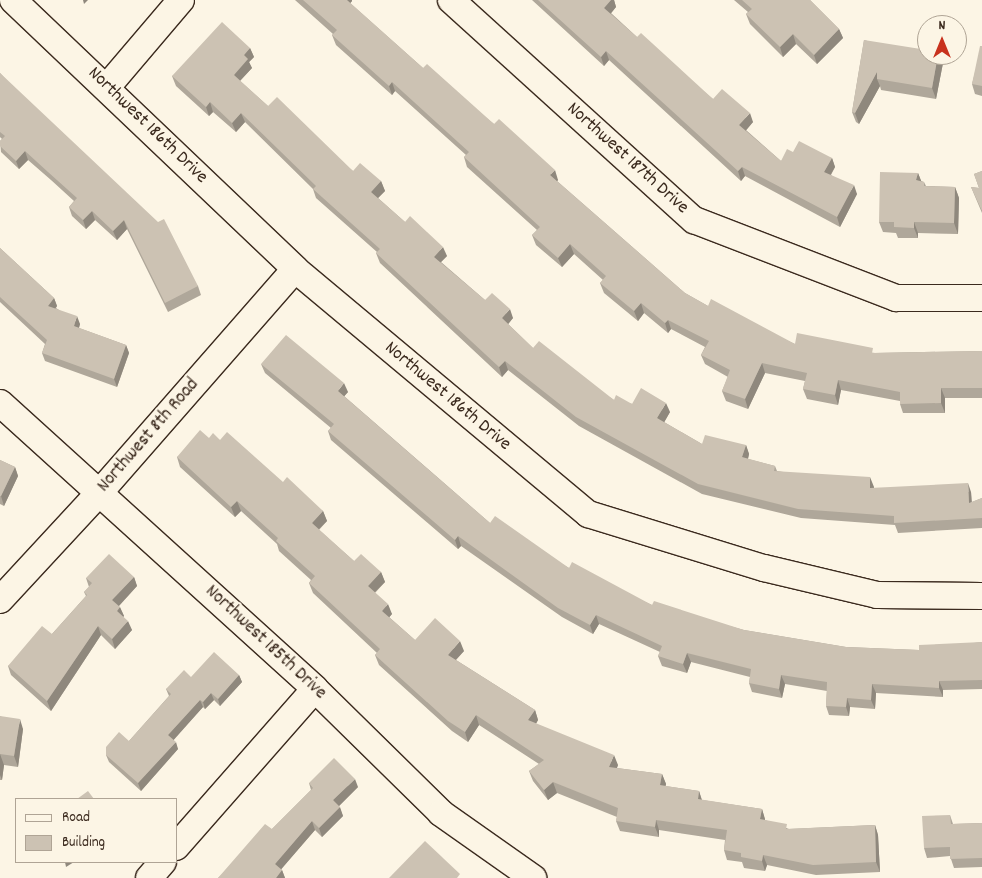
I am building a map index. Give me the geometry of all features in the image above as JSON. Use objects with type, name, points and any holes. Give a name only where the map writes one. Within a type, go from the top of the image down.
[{"type":"street","name":"Northwest 186th Drive","points":[[13,0],[107,87],[295,269],[588,514],[764,568],[877,595],[982,596]]},
{"type":"street","points":[[107,87],[181,0]]},
{"type":"street","name":"Northwest 187th Drive","points":[[451,0],[694,220],[896,298],[981,297]]},
{"type":"street","name":"Northwest 8th Road","points":[[0,600],[100,492],[295,269]]},
{"type":"street","name":"Northwest 185th Drive","points":[[0,403],[100,492],[314,689],[442,813],[533,878]]},
{"type":"street","points":[[178,845],[314,689]]},
{"type":"street","points":[[149,878],[162,863]]},
{"type":"building","points":[[303,0],[347,0],[423,68],[427,64],[494,124],[499,119],[555,170],[550,175],[685,293],[708,306],[711,299],[795,344],[797,333],[873,348],[872,353],[982,351],[982,388],[941,388],[941,403],[900,404],[900,392],[838,380],[835,395],[803,389],[807,373],[762,363],[745,399],[722,391],[730,370],[701,355],[709,341],[668,320],[665,323],[641,303],[634,311],[600,283],[606,276],[570,244],[558,258],[532,235],[540,227],[464,157],[469,152],[392,82],[389,86],[332,35],[337,30]]},
{"type":"building","points":[[538,0],[611,0],[604,8],[637,37],[641,33],[713,99],[722,89],[750,113],[739,125],[781,161],[787,149],[793,152],[799,141],[832,158],[824,172],[854,185],[837,217],[742,167],[738,171],[606,51],[601,57]]},
{"type":"building","points":[[742,0],[810,0],[839,29],[814,55],[793,34],[780,47],[746,14],[752,9]]},
{"type":"building","points":[[222,22],[250,48],[244,55],[248,59],[234,75],[268,106],[277,97],[353,171],[360,163],[381,181],[371,192],[405,222],[410,216],[443,247],[434,257],[485,300],[492,293],[510,309],[502,318],[533,348],[539,341],[614,400],[616,395],[632,404],[641,388],[666,403],[657,418],[702,444],[705,435],[746,445],[742,457],[775,466],[774,471],[870,477],[870,488],[968,483],[969,503],[982,498],[982,518],[894,523],[894,516],[798,509],[698,484],[576,417],[505,361],[499,367],[376,253],[380,249],[313,189],[316,186],[241,113],[232,123],[210,102],[206,107],[172,76]]},
{"type":"building","points":[[864,40],[917,48],[917,65],[936,65],[932,88],[877,79],[877,72],[855,113],[852,112]]},
{"type":"building","points":[[980,46],[982,46],[982,86],[972,84]]},
{"type":"building","points":[[0,73],[158,222],[164,219],[198,286],[165,303],[124,220],[113,231],[92,211],[83,220],[69,207],[77,198],[25,151],[16,161],[0,146],[0,141],[5,136],[0,132]]},
{"type":"building","points":[[982,171],[982,211],[971,187],[979,188],[974,174]]},
{"type":"building","points":[[880,172],[918,173],[916,180],[924,182],[924,186],[955,187],[954,223],[914,222],[914,228],[894,227],[894,222],[879,222]]},
{"type":"building","points":[[0,248],[54,298],[48,306],[77,316],[74,326],[126,345],[114,379],[42,353],[47,340],[0,297]]},
{"type":"building","points":[[286,335],[344,383],[338,391],[490,523],[495,516],[569,568],[572,562],[652,605],[654,601],[744,630],[846,647],[919,650],[919,645],[982,642],[982,680],[939,681],[939,688],[872,684],[871,700],[847,698],[846,707],[826,706],[827,682],[781,675],[779,689],[749,683],[751,669],[687,653],[683,664],[658,656],[662,646],[596,615],[590,625],[558,608],[458,536],[455,540],[328,431],[334,424],[261,364]]},
{"type":"building","points":[[200,430],[209,438],[213,433],[220,440],[227,432],[283,482],[287,477],[323,511],[312,523],[354,561],[361,554],[381,572],[368,586],[388,604],[382,611],[415,640],[435,618],[460,641],[448,655],[535,710],[528,720],[614,755],[609,767],[662,774],[660,785],[699,791],[698,799],[762,809],[760,819],[787,824],[786,829],[875,825],[876,862],[813,865],[763,855],[762,861],[741,857],[741,853],[724,850],[727,830],[656,820],[655,827],[616,821],[618,808],[553,782],[544,790],[529,771],[544,760],[476,715],[465,732],[448,721],[375,655],[380,649],[309,583],[315,576],[276,541],[278,538],[237,501],[231,507],[177,457]]},
{"type":"building","points":[[0,460],[15,467],[1,496],[0,496]]},
{"type":"building","points":[[109,554],[134,577],[112,600],[120,607],[117,611],[128,621],[112,639],[98,626],[47,701],[8,666],[42,626],[52,634],[87,595],[84,592],[92,583],[86,578]]},
{"type":"building","points":[[214,652],[239,675],[218,699],[211,693],[203,702],[200,700],[168,735],[176,742],[138,783],[106,755],[106,747],[119,732],[129,741],[171,694],[166,689],[184,670],[191,677]]},
{"type":"building","points":[[0,716],[20,719],[14,756],[0,754]]},
{"type":"building","points":[[334,758],[355,779],[333,800],[340,807],[319,828],[312,821],[275,864],[282,870],[276,878],[218,878],[265,824],[272,829],[313,788],[309,783]]},
{"type":"building","points":[[88,791],[93,798],[78,798]]},
{"type":"building","points":[[950,815],[951,824],[982,823],[982,858],[950,859],[950,847],[924,848],[922,816]]},
{"type":"building","points":[[425,841],[460,874],[457,878],[389,878]]}]
